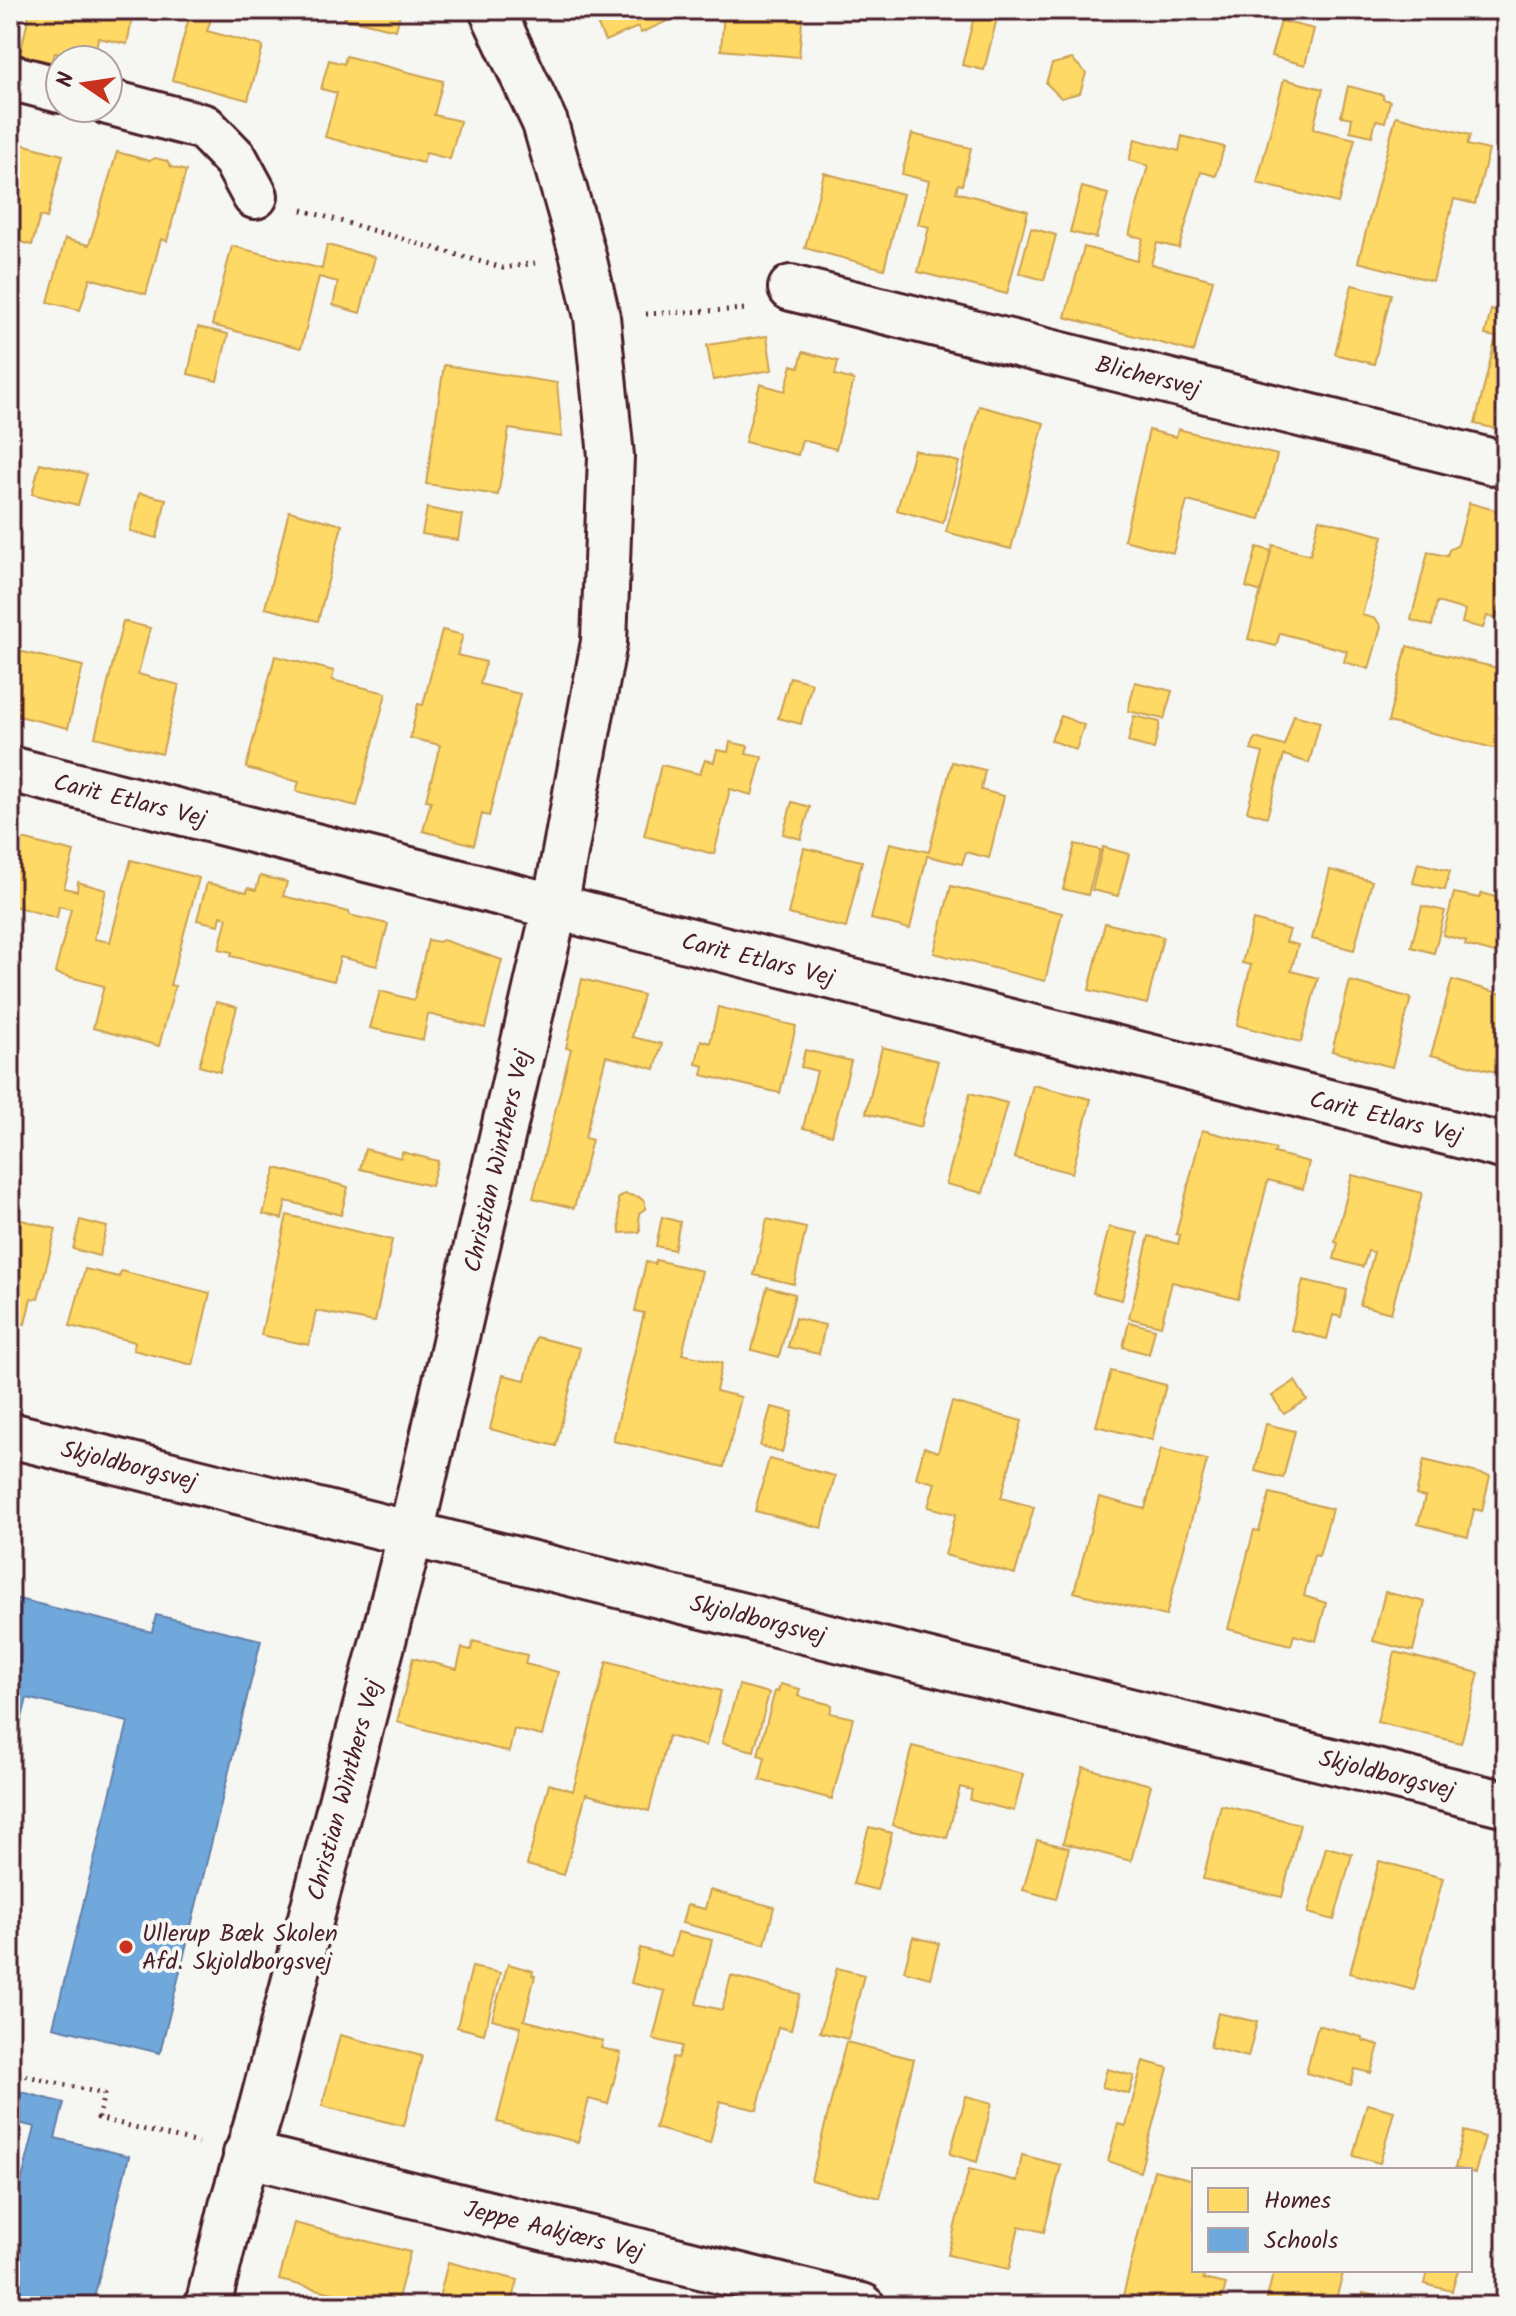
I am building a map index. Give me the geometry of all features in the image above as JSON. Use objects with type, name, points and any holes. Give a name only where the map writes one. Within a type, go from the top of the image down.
[{"type":"street","name":"Christian Winthers Vej","points":[[208,2306],[411,1533],[555,907],[604,642],[611,456],[597,317],[545,123],[492,10]]},
{"type":"street","points":[[10,77],[44,86]]},
{"type":"street","points":[[124,106],[204,127],[235,159],[255,196]]},
{"type":"street","name":"Blichersvej","points":[[791,288],[1506,465]]},
{"type":"street","name":"Carit Etlars Vej","points":[[10,769],[1506,1147]]},
{"type":"street","name":"Skjoldborgsvej","points":[[10,1435],[1506,1804]]},
{"type":"street","name":"Jeppe Aakjærs Vej","points":[[246,2154],[862,2306]]},
{"type":"path","points":[[255,196],[503,268],[583,256]]},
{"type":"path","points":[[597,317],[749,309],[791,288]]},
{"type":"path","points":[[10,2072],[104,2094],[98,2118],[246,2154]]},
{"type":"building: Homes","points":[[30,10],[134,10],[127,44],[98,38],[97,44],[44,44],[44,60],[20,55]]},
{"type":"building: Homes","points":[[191,10],[212,16],[207,31],[263,46],[248,100],[172,80]]},
{"type":"building: Homes","points":[[346,10],[401,10],[396,30],[344,18]]},
{"type":"building: Homes","points":[[591,10],[671,10],[674,18],[641,33],[638,27],[605,41]]},
{"type":"building: Homes","points":[[724,10],[803,10],[799,57],[721,50]]},
{"type":"building: Homes","points":[[975,13],[997,18],[984,70],[962,65]]},
{"type":"building: Homes","points":[[1281,21],[1314,29],[1305,65],[1271,56]]},
{"type":"building: Homes","points":[[346,56],[443,81],[434,115],[460,121],[450,159],[426,153],[423,163],[325,137],[337,93],[321,89],[329,60],[344,64]]},
{"type":"building: Homes","points":[[1072,59],[1086,73],[1080,93],[1061,98],[1046,83],[1052,64]]},
{"type":"building: Homes","points":[[1284,79],[1323,89],[1313,129],[1355,139],[1338,203],[1257,183]]},
{"type":"building: Homes","points":[[1348,86],[1383,95],[1383,99],[1390,101],[1385,122],[1376,120],[1372,136],[1350,131],[1352,118],[1341,116]]},
{"type":"building: Homes","points":[[1396,116],[1470,135],[1467,145],[1489,150],[1475,204],[1454,199],[1433,281],[1358,262]]},
{"type":"building: Homes","points":[[912,134],[971,148],[962,185],[958,184],[956,192],[1028,211],[1007,294],[918,272],[929,227],[918,224],[929,181],[902,174]]},
{"type":"building: Homes","points":[[1182,136],[1224,147],[1216,176],[1201,172],[1179,248],[1157,243],[1151,264],[1213,280],[1194,352],[1065,317],[1084,247],[1137,261],[1143,238],[1129,235],[1148,166],[1129,160],[1135,139],[1179,151]]},
{"type":"building: Homes","points":[[10,141],[63,155],[47,218],[40,216],[32,245],[10,239]]},
{"type":"building: Homes","points":[[117,152],[150,161],[155,158],[167,161],[171,167],[186,171],[167,241],[161,239],[146,294],[90,278],[80,310],[48,302],[65,239],[89,245]]},
{"type":"building: Homes","points":[[824,173],[903,194],[884,269],[805,248]]},
{"type":"building: Homes","points":[[1082,187],[1108,194],[1096,238],[1070,232]]},
{"type":"building: Homes","points":[[1031,228],[1056,235],[1044,280],[1019,273]]},
{"type":"building: Homes","points":[[327,245],[375,257],[360,313],[333,305],[338,282],[319,277],[301,348],[212,325],[232,246],[322,269]]},
{"type":"building: Homes","points":[[1352,285],[1391,294],[1374,364],[1335,354]]},
{"type":"building: Homes","points":[[1491,310],[1506,314],[1506,431],[1475,424],[1496,337],[1485,335]]},
{"type":"building: Homes","points":[[198,327],[228,334],[217,381],[188,374]]},
{"type":"building: Homes","points":[[767,336],[772,370],[713,380],[707,345]]},
{"type":"building: Homes","points":[[803,352],[838,361],[835,375],[854,380],[836,449],[802,440],[798,455],[745,442],[760,384],[785,391],[792,365],[799,367]]},
{"type":"building: Homes","points":[[444,365],[557,383],[562,437],[509,429],[498,495],[426,484]]},
{"type":"building: Homes","points":[[979,406],[1044,423],[1011,549],[946,532]]},
{"type":"building: Homes","points":[[1178,429],[1277,455],[1260,519],[1187,501],[1173,553],[1124,540],[1149,430],[1176,437]]},
{"type":"building: Homes","points":[[914,450],[959,462],[943,523],[897,510]]},
{"type":"building: Homes","points":[[40,463],[87,474],[78,505],[32,494]]},
{"type":"building: Homes","points":[[139,493],[166,499],[157,538],[130,531]]},
{"type":"building: Homes","points":[[1469,503],[1506,513],[1506,580],[1496,618],[1487,616],[1483,628],[1462,623],[1465,610],[1437,602],[1432,626],[1411,620],[1428,552],[1447,556],[1449,550],[1458,545]]},
{"type":"building: Homes","points":[[427,508],[462,515],[458,540],[422,534]]},
{"type":"building: Homes","points":[[289,511],[342,525],[318,621],[265,608]]},
{"type":"building: Homes","points":[[1319,519],[1383,536],[1362,615],[1376,619],[1381,627],[1369,669],[1344,662],[1347,651],[1280,633],[1276,646],[1248,639],[1273,545],[1310,555]]},
{"type":"building: Homes","points":[[1257,547],[1271,551],[1261,592],[1246,587]]},
{"type":"building: Homes","points":[[123,621],[150,628],[138,674],[179,685],[162,754],[95,737]]},
{"type":"building: Homes","points":[[442,630],[463,635],[457,655],[486,662],[480,684],[520,694],[489,816],[482,814],[474,845],[423,831],[431,801],[426,800],[440,745],[410,738],[418,704],[423,705]]},
{"type":"building: Homes","points":[[1407,646],[1506,670],[1506,751],[1388,722]]},
{"type":"building: Homes","points":[[10,649],[83,666],[68,728],[10,714]]},
{"type":"building: Homes","points":[[275,656],[334,671],[332,680],[386,693],[357,806],[296,791],[299,782],[246,768]]},
{"type":"building: Homes","points":[[790,677],[812,683],[801,724],[778,718]]},
{"type":"building: Homes","points":[[1135,682],[1172,691],[1164,719],[1128,711]]},
{"type":"building: Homes","points":[[1294,715],[1320,722],[1309,763],[1284,755],[1267,817],[1247,811],[1263,753],[1251,750],[1255,738],[1284,746]]},
{"type":"building: Homes","points":[[1061,716],[1084,725],[1076,750],[1051,740]]},
{"type":"building: Homes","points":[[1134,716],[1160,722],[1154,749],[1128,742]]},
{"type":"building: Homes","points":[[730,742],[748,746],[746,754],[762,757],[752,795],[730,789],[714,854],[644,836],[661,765],[700,774],[705,760],[714,762],[717,750],[728,752]]},
{"type":"building: Homes","points":[[952,762],[985,770],[981,790],[1004,796],[989,858],[966,852],[962,864],[927,856],[910,929],[871,919],[890,843],[929,852]]},
{"type":"building: Homes","points":[[792,802],[810,807],[801,839],[783,834]]},
{"type":"building: Homes","points":[[10,836],[74,852],[64,888],[77,891],[78,882],[106,890],[94,939],[110,942],[131,860],[199,878],[170,985],[175,986],[159,1046],[93,1028],[104,986],[55,973],[71,909],[59,906],[57,918],[10,905]]},
{"type":"building: Homes","points":[[1075,844],[1100,850],[1088,895],[1063,889]]},
{"type":"building: Homes","points":[[1103,847],[1129,854],[1118,896],[1092,890]]},
{"type":"building: Homes","points":[[804,848],[862,861],[846,928],[788,914]]},
{"type":"building: Homes","points":[[1418,863],[1450,871],[1445,890],[1413,883]]},
{"type":"building: Homes","points":[[1330,870],[1372,881],[1354,950],[1312,939]]},
{"type":"building: Homes","points":[[260,876],[287,882],[283,896],[388,924],[377,966],[340,957],[334,981],[231,956],[232,952],[219,949],[227,918],[221,916],[219,925],[197,920],[207,883],[247,892],[248,888],[256,890]]},
{"type":"building: Homes","points":[[951,886],[1062,913],[1045,981],[934,953]]},
{"type":"building: Homes","points":[[1454,893],[1480,898],[1482,893],[1502,899],[1500,907],[1506,909],[1506,956],[1465,945],[1466,941],[1443,935]]},
{"type":"building: Homes","points":[[1422,906],[1445,911],[1434,953],[1411,947]]},
{"type":"building: Homes","points":[[1253,920],[1290,930],[1286,942],[1298,945],[1291,971],[1318,978],[1301,1042],[1237,1025],[1251,965],[1242,963]]},
{"type":"building: Homes","points":[[1105,923],[1163,937],[1147,1004],[1089,990]]},
{"type":"building: Homes","points":[[428,940],[443,940],[502,960],[485,1028],[428,1014],[423,1040],[370,1028],[380,991],[414,1000]]},
{"type":"building: Homes","points":[[582,979],[643,995],[632,1037],[662,1044],[655,1069],[606,1056],[585,1138],[592,1140],[574,1208],[533,1198],[571,1049],[566,1048]]},
{"type":"building: Homes","points":[[1452,980],[1506,995],[1506,1063],[1503,1074],[1431,1055]]},
{"type":"building: Homes","points":[[1350,981],[1411,998],[1392,1067],[1332,1051]]},
{"type":"building: Homes","points":[[216,1002],[237,1007],[220,1072],[199,1066]]},
{"type":"building: Homes","points":[[718,1007],[796,1026],[780,1093],[702,1075],[704,1066],[696,1064],[701,1040],[710,1043]]},
{"type":"building: Homes","points":[[882,1047],[938,1061],[921,1127],[866,1113]]},
{"type":"building: Homes","points":[[805,1050],[851,1061],[832,1135],[803,1128],[817,1071],[801,1067]]},
{"type":"building: Homes","points":[[1033,1085],[1091,1099],[1072,1173],[1014,1158]]},
{"type":"building: Homes","points":[[970,1093],[1007,1103],[983,1193],[946,1184]]},
{"type":"building: Homes","points":[[1202,1130],[1276,1149],[1274,1153],[1309,1162],[1303,1189],[1268,1180],[1238,1299],[1172,1282],[1161,1326],[1129,1318],[1149,1236],[1178,1244],[1180,1235],[1176,1234]]},
{"type":"building: Homes","points":[[365,1149],[401,1158],[402,1152],[438,1161],[431,1186],[360,1169]]},
{"type":"building: Homes","points":[[276,1168],[348,1187],[341,1215],[286,1201],[282,1219],[263,1214]]},
{"type":"building: Homes","points":[[1352,1175],[1422,1193],[1391,1313],[1360,1305],[1374,1252],[1368,1251],[1363,1267],[1334,1259],[1338,1243],[1335,1242]]},
{"type":"building: Homes","points":[[624,1194],[639,1197],[645,1202],[645,1209],[639,1213],[640,1232],[620,1233],[618,1199]]},
{"type":"building: Homes","points":[[287,1215],[392,1240],[375,1322],[316,1311],[309,1345],[261,1335]]},
{"type":"building: Homes","points":[[662,1217],[680,1222],[674,1250],[656,1246]]},
{"type":"building: Homes","points":[[14,1218],[56,1229],[38,1299],[31,1298],[25,1324],[10,1320],[10,1234]]},
{"type":"building: Homes","points":[[767,1219],[806,1228],[794,1284],[754,1275]]},
{"type":"building: Homes","points":[[80,1220],[107,1227],[99,1256],[73,1249]]},
{"type":"building: Homes","points":[[1109,1227],[1138,1233],[1122,1300],[1093,1293]]},
{"type":"building: Homes","points":[[656,1260],[702,1271],[682,1354],[722,1363],[716,1391],[741,1397],[724,1467],[613,1441],[644,1313],[635,1311],[646,1262],[655,1264]]},
{"type":"building: Homes","points":[[85,1269],[119,1277],[121,1271],[210,1293],[193,1365],[133,1350],[135,1342],[70,1326]]},
{"type":"building: Homes","points":[[1303,1280],[1347,1290],[1341,1317],[1333,1315],[1327,1339],[1291,1330]]},
{"type":"building: Homes","points":[[767,1287],[795,1294],[779,1357],[752,1350]]},
{"type":"building: Homes","points":[[795,1318],[825,1325],[819,1354],[788,1347]]},
{"type":"building: Homes","points":[[1129,1322],[1155,1329],[1149,1354],[1123,1347]]},
{"type":"building: Homes","points":[[536,1337],[580,1348],[556,1446],[490,1429],[503,1375],[525,1380]]},
{"type":"building: Homes","points":[[1111,1371],[1166,1385],[1152,1440],[1096,1426]]},
{"type":"building: Homes","points":[[1295,1381],[1307,1400],[1284,1414],[1272,1396]]},
{"type":"building: Homes","points":[[952,1402],[1022,1421],[1001,1498],[1034,1507],[1015,1574],[945,1555],[956,1514],[928,1507],[935,1483],[916,1478],[924,1447],[938,1452]]},
{"type":"building: Homes","points":[[771,1407],[793,1412],[782,1452],[760,1446]]},
{"type":"building: Homes","points":[[1266,1424],[1295,1431],[1283,1478],[1255,1471]]},
{"type":"building: Homes","points":[[1161,1449],[1207,1460],[1166,1616],[1074,1592],[1099,1497],[1145,1509]]},
{"type":"building: Homes","points":[[769,1459],[835,1476],[822,1528],[755,1511]]},
{"type":"building: Homes","points":[[1424,1460],[1490,1476],[1482,1511],[1474,1509],[1468,1537],[1418,1524],[1425,1497],[1416,1495]]},
{"type":"building: Homes","points":[[1270,1493],[1332,1509],[1319,1556],[1314,1555],[1304,1596],[1326,1603],[1316,1641],[1294,1635],[1291,1645],[1228,1629],[1254,1530],[1259,1531]]},
{"type":"building: Homes","points":[[1385,1592],[1425,1602],[1413,1651],[1373,1641]]},
{"type":"building: Homes","points":[[473,1641],[527,1655],[525,1664],[558,1672],[542,1736],[514,1729],[509,1752],[397,1722],[413,1658],[457,1669],[462,1648],[471,1650]]},
{"type":"building: Homes","points":[[1395,1652],[1479,1673],[1461,1743],[1377,1722]]},
{"type":"building: Homes","points":[[607,1661],[721,1691],[706,1746],[668,1736],[649,1811],[586,1794],[564,1875],[527,1865],[549,1784],[573,1791]]},
{"type":"building: Homes","points":[[780,1684],[800,1689],[798,1696],[832,1705],[830,1713],[853,1718],[832,1799],[760,1780],[765,1757],[758,1755],[775,1691],[778,1692]]},
{"type":"building: Homes","points":[[739,1685],[769,1693],[754,1751],[722,1743]]},
{"type":"building: Homes","points":[[912,1746],[1023,1774],[1014,1811],[970,1800],[972,1790],[960,1787],[947,1838],[892,1825]]},
{"type":"building: Homes","points":[[1083,1767],[1151,1785],[1131,1861],[1063,1843]]},
{"type":"building: Homes","points":[[1221,1805],[1300,1824],[1282,1897],[1203,1879]]},
{"type":"building: Homes","points":[[869,1827],[892,1833],[877,1890],[853,1884]]},
{"type":"building: Homes","points":[[1037,1840],[1069,1848],[1056,1899],[1023,1890]]},
{"type":"building: Homes","points":[[1326,1847],[1352,1854],[1334,1920],[1308,1913]]},
{"type":"building: Homes","points":[[1379,1861],[1443,1878],[1414,1990],[1350,1973]]},
{"type":"building: Homes","points":[[710,1890],[774,1907],[765,1944],[682,1923],[687,1905],[705,1909]]},
{"type":"building: Homes","points":[[678,1932],[712,1940],[696,2004],[722,2010],[731,1976],[800,1994],[791,2030],[778,2027],[757,2110],[720,2101],[710,2143],[655,2128],[673,2057],[678,2058],[682,2046],[653,2039],[665,1991],[631,1983],[640,1948],[671,1956]]},
{"type":"building: Homes","points":[[913,1937],[939,1943],[930,1978],[904,1971]]},
{"type":"building: Homes","points":[[508,1964],[533,1971],[532,1975],[535,1976],[524,2020],[603,2041],[601,2048],[621,2053],[608,2104],[589,2099],[578,2142],[497,2122],[521,2027],[492,2019]]},
{"type":"building: Homes","points":[[472,1967],[500,1973],[484,2034],[457,2027]]},
{"type":"building: Homes","points":[[837,1968],[864,1975],[848,2039],[820,2032]]},
{"type":"building: Homes","points":[[1501,1998],[1506,2000],[1506,2027],[1495,2024]]},
{"type":"building: Homes","points":[[1218,2013],[1257,2022],[1248,2057],[1210,2047]]},
{"type":"building: Homes","points":[[1318,2025],[1379,2045],[1371,2073],[1355,2069],[1351,2085],[1306,2073]]},
{"type":"building: Homes","points":[[340,2035],[422,2056],[404,2126],[322,2106]]},
{"type":"building: Homes","points":[[846,2042],[914,2059],[880,2198],[811,2180]]},
{"type":"building: Homes","points":[[1143,2061],[1168,2068],[1140,2172],[1108,2161],[1118,2124],[1126,2126]]},
{"type":"building: Homes","points":[[1107,2069],[1134,2076],[1129,2094],[1102,2087]]},
{"type":"building: Homes","points":[[966,2096],[992,2103],[977,2162],[950,2154]]},
{"type":"building: Homes","points":[[1367,2104],[1394,2111],[1380,2163],[1353,2156]]},
{"type":"building: Homes","points":[[1464,2131],[1485,2137],[1475,2173],[1472,2168],[1455,2168]]},
{"type":"building: Homes","points":[[1022,2155],[1061,2165],[1044,2232],[1019,2226],[1009,2269],[948,2255],[969,2169],[1017,2181]]},
{"type":"building: Homes","points":[[1154,2170],[1192,2180],[1192,2272],[1205,2272],[1203,2279],[1226,2284],[1220,2306],[1165,2306],[1123,2296]]},
{"type":"building: Homes","points":[[294,2223],[410,2252],[396,2306],[342,2306],[334,2304],[337,2294],[279,2280]]},
{"type":"building: Homes","points":[[448,2262],[518,2280],[511,2306],[437,2306]]},
{"type":"building: Homes","points":[[1274,2272],[1343,2272],[1334,2306],[1265,2306]]},
{"type":"building: Homes","points":[[1428,2272],[1457,2272],[1452,2291],[1425,2284]]},
{"type":"building: Homes","points":[[1363,2293],[1408,2304],[1408,2306],[1360,2306]]},
{"type":"building: Homes","points":[[1433,2298],[1464,2306],[1431,2306]]},
{"type":"building: Schools","points":[[10,1597],[152,1632],[156,1615],[261,1640],[160,2053],[53,2027],[128,1722],[27,1698],[10,1766]]},
{"type":"building: Schools","points":[[10,2089],[64,2103],[55,2138],[129,2156],[92,2306],[10,2306],[17,2274],[10,2272],[10,2227],[35,2127],[10,2121]]},
{"type":"place","name":"Ullerup Bæk Skolen Afd. Skjoldborgsvej","points":[[126,1947]]}]
